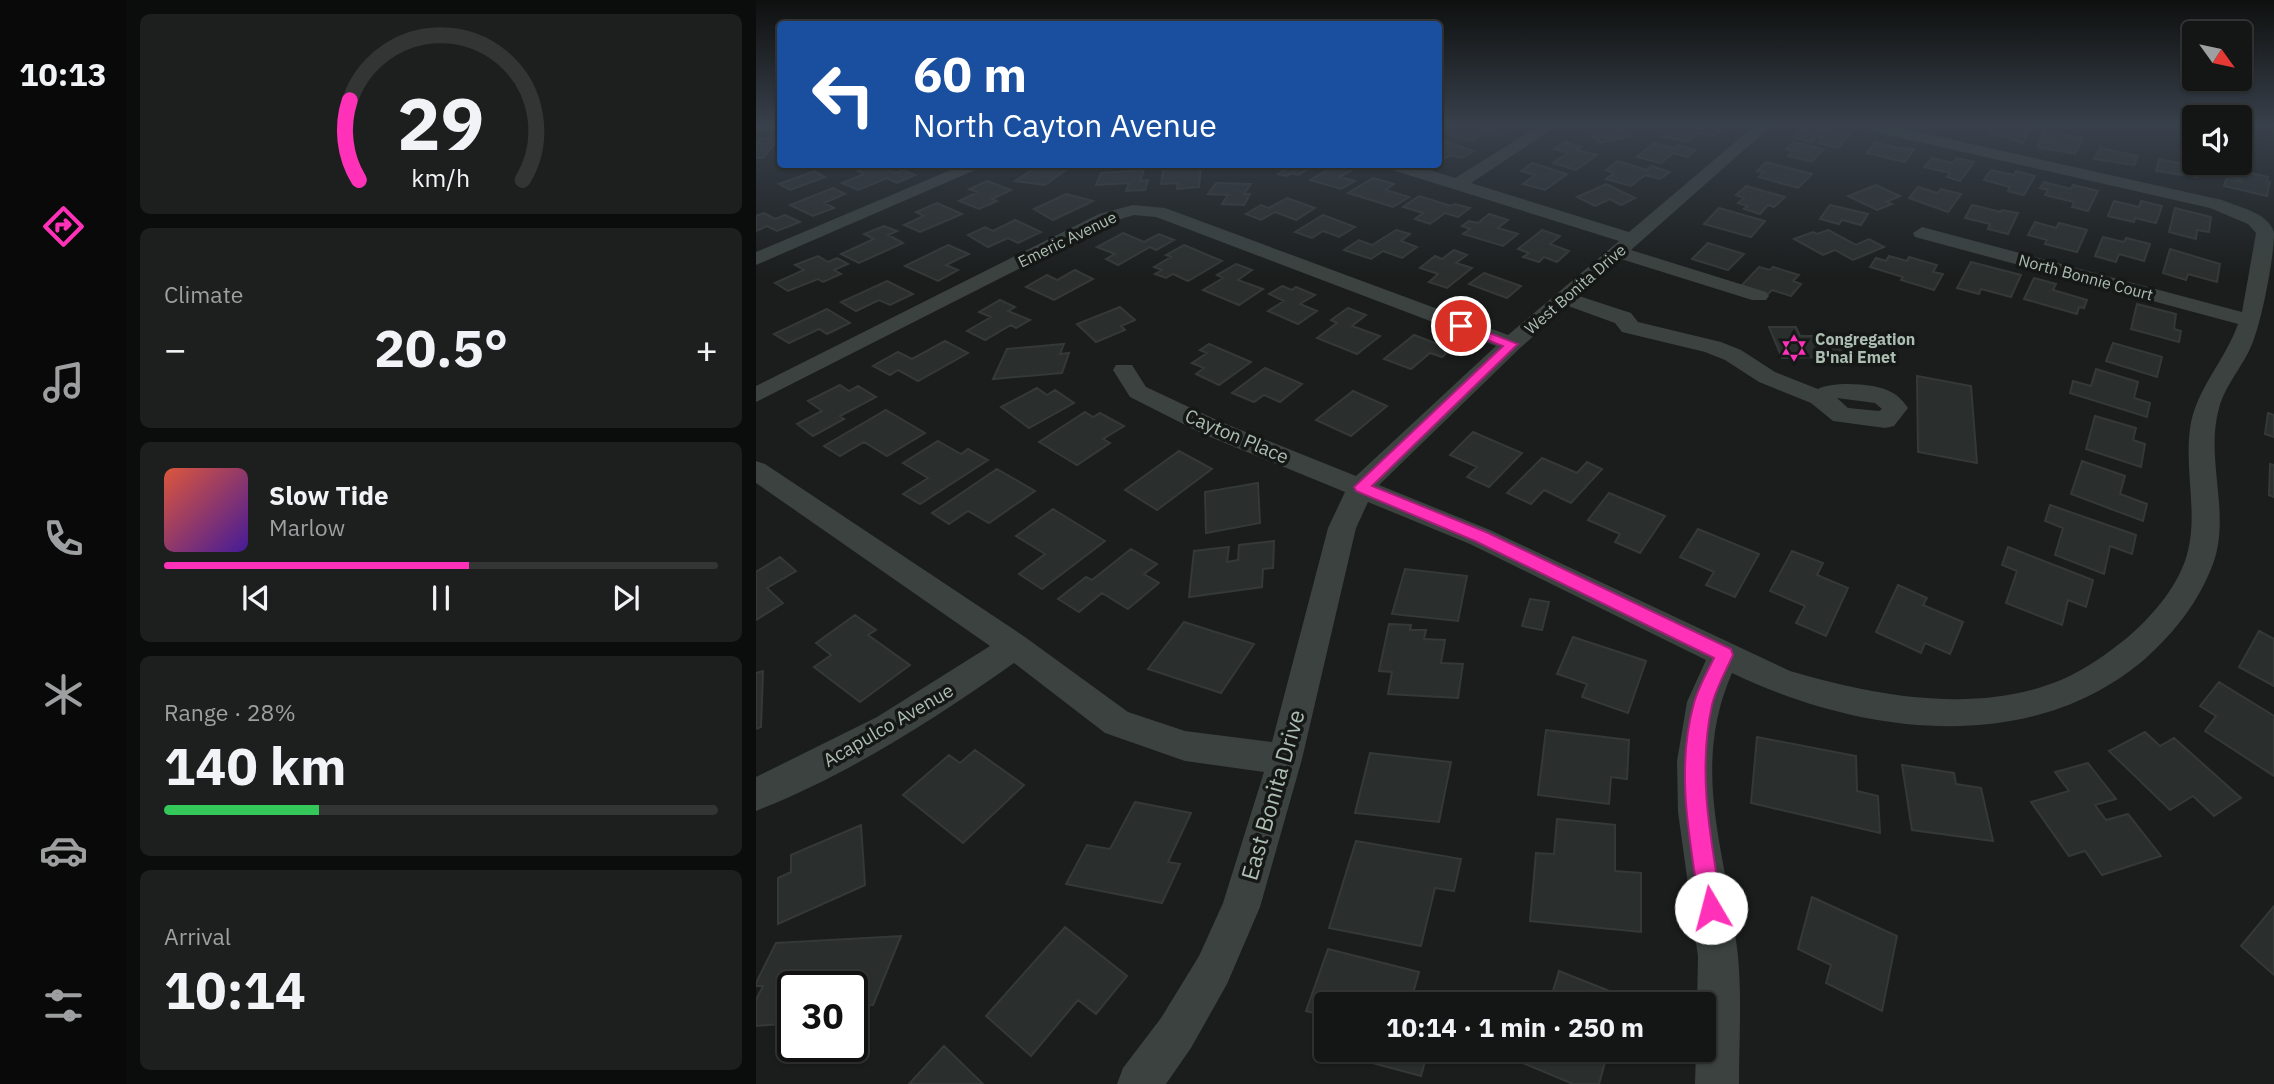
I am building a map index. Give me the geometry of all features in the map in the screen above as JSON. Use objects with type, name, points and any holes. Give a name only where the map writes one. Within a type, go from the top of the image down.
[{"type":"street","points":[[756,259],[951,177]]},
{"type":"street","points":[[1430,177],[1625,245],[1759,296]]},
{"type":"street","points":[[1456,185],[1469,177]]},
{"type":"street","name":"West Bonita Drive","points":[[1362,487],[1511,344],[1704,177]]},
{"type":"street","name":"Cayton Place","points":[[1124,370],[1138,391],[1212,428],[1480,537],[1782,682],[1822,696],[1884,709],[1945,713],[2002,709],[2053,698],[2096,678],[2136,651],[2176,609],[2200,560],[2207,516],[2201,449],[2205,412],[2215,385],[2242,343],[2258,303],[2265,232],[2260,224],[2235,210],[2216,204],[2095,177]]},
{"type":"street","name":"Emeric Avenue","points":[[756,396],[1105,218],[1133,210],[1159,212],[1511,344]]},
{"type":"street","name":"North Bonnie Court","points":[[1922,233],[2251,321]]},
{"type":"street","points":[[1565,298],[1623,318],[1630,327],[1713,347],[1733,355],[1767,377],[1819,398]]},
{"type":"street","points":[[756,470],[1014,646],[1117,723],[1185,746],[1285,759]]},
{"type":"street","name":"East Bonita Drive","points":[[1139,1084],[1176,1033],[1218,958],[1241,907],[1285,759],[1342,528],[1362,487]]},
{"type":"street","name":"Acapulco Avenue","points":[[756,794],[863,744],[939,699],[1014,646]]},
{"type":"street","points":[[1717,1084],[1718,957],[1696,811],[1694,761],[1703,702],[1724,655]]},
{"type":"building","points":[[799,177],[825,177],[790,190],[779,184]]},
{"type":"building","points":[[858,177],[911,177],[897,183],[887,178],[858,190],[842,183]]},
{"type":"building","points":[[1022,177],[1057,177],[1045,185],[1015,181]]},
{"type":"building","points":[[1100,177],[1142,177],[1140,181],[1148,180],[1145,190],[1126,191],[1129,183],[1096,185]]},
{"type":"building","points":[[1162,177],[1200,177],[1199,187],[1177,189],[1178,183],[1161,184]]},
{"type":"building","points":[[1316,177],[1341,177],[1355,181],[1341,189],[1310,180]]},
{"type":"building","points":[[1533,177],[1563,177],[1545,190],[1523,184]]},
{"type":"building","points":[[1609,177],[1643,177],[1631,186],[1606,179]]},
{"type":"building","points":[[1759,177],[1809,177],[1798,188]]},
{"type":"building","points":[[1947,177],[1963,177],[1960,181]]},
{"type":"building","points":[[1986,177],[2035,177],[2024,195],[2008,191],[2010,187],[1984,180]]},
{"type":"building","points":[[2230,177],[2268,177],[2267,181],[2270,182],[2267,196],[2224,186],[2226,179],[2242,182]]},
{"type":"building","points":[[1373,178],[1394,184],[1386,190],[1409,197],[1393,207],[1348,193]]},
{"type":"building","points":[[987,181],[1011,190],[992,199],[997,201],[979,209],[959,201],[978,192],[969,189]]},
{"type":"building","points":[[2044,182],[2071,189],[2073,185],[2098,191],[2088,211],[2072,207],[2074,202],[2045,195],[2048,190],[2040,188]]},
{"type":"building","points":[[1216,183],[1251,184],[1244,194],[1250,194],[1244,205],[1222,204],[1228,195],[1208,194]]},
{"type":"building","points":[[1606,184],[1635,198],[1621,205],[1610,199],[1595,206],[1577,197]]},
{"type":"building","points":[[1876,185],[1900,196],[1886,202],[1892,204],[1877,210],[1848,196]]},
{"type":"building","points":[[1746,186],[1785,197],[1774,207],[1768,205],[1760,214],[1744,209],[1748,206],[1738,203],[1744,198],[1736,195]]},
{"type":"building","points":[[1918,187],[1937,193],[1941,189],[1961,194],[1948,212],[1909,198]]},
{"type":"building","points":[[833,188],[845,194],[824,203],[834,208],[813,216],[790,205]]},
{"type":"building","points":[[1066,194],[1093,201],[1053,220],[1034,209]]},
{"type":"building","points":[[1419,196],[1451,206],[1455,204],[1470,208],[1458,217],[1445,213],[1430,224],[1415,219],[1423,213],[1403,207]]},
{"type":"building","points":[[1287,198],[1315,208],[1296,220],[1275,212],[1261,220],[1246,214],[1261,205],[1269,208]]},
{"type":"building","points":[[2114,201],[2139,207],[2141,201],[2162,206],[2156,223],[2135,218],[2134,222],[2108,216]]},
{"type":"building","points":[[937,203],[962,214],[920,232],[904,225],[924,216],[916,212]]},
{"type":"building","points":[[1830,205],[1868,214],[1861,225],[1842,220],[1839,224],[1820,219]]},
{"type":"building","points":[[1972,205],[2018,213],[2008,234],[1988,229],[1990,224],[1965,218]]},
{"type":"building","points":[[1719,208],[1765,221],[1751,237],[1704,224]]},
{"type":"building","points":[[2175,208],[2211,217],[2209,232],[2197,230],[2196,239],[2169,232]]},
{"type":"building","points":[[764,213],[775,219],[785,215],[800,222],[777,231],[767,226],[756,231],[756,216]]},
{"type":"building","points":[[1489,214],[1508,220],[1498,228],[1518,234],[1503,246],[1463,234],[1470,229],[1462,226],[1469,221],[1478,223]]},
{"type":"building","points":[[1323,215],[1355,227],[1339,237],[1323,231],[1312,238],[1295,232]]},
{"type":"building","points":[[1015,220],[1041,232],[1018,243],[1008,238],[988,247],[968,235],[985,227],[993,231]]},
{"type":"building","points":[[2035,222],[2056,228],[2059,223],[2087,230],[2077,252],[2045,244],[2047,240],[2028,235]]},
{"type":"building","points":[[884,226],[897,231],[888,235],[903,243],[859,263],[841,254],[874,239],[864,234]]},
{"type":"building","points":[[1396,230],[1410,234],[1401,241],[1417,247],[1402,258],[1383,251],[1371,259],[1344,250],[1359,240],[1372,245]]},
{"type":"building","points":[[1542,230],[1560,236],[1550,244],[1569,251],[1557,262],[1544,257],[1539,262],[1523,257],[1529,253],[1518,249]]},
{"type":"building","points":[[1828,230],[1856,245],[1869,239],[1884,247],[1853,260],[1835,250],[1823,255],[1794,239]]},
{"type":"building","points":[[1123,233],[1144,242],[1159,234],[1174,240],[1156,250],[1150,247],[1118,265],[1106,259],[1115,254],[1097,247]]},
{"type":"building","points":[[2103,237],[2124,242],[2126,238],[2150,244],[2144,261],[2119,254],[2116,262],[2095,256]]},
{"type":"building","points":[[1708,243],[1744,254],[1728,270],[1692,259]]},
{"type":"building","points":[[948,245],[969,254],[946,265],[958,270],[938,281],[905,266]]},
{"type":"building","points":[[1184,245],[1222,261],[1188,281],[1173,274],[1166,278],[1155,274],[1162,270],[1154,267],[1171,257],[1166,255]]},
{"type":"building","points":[[2170,249],[2220,264],[2217,282],[2188,274],[2186,280],[2163,273]]},
{"type":"building","points":[[1454,250],[1467,255],[1456,263],[1472,268],[1447,288],[1429,282],[1438,274],[1420,268],[1435,256],[1442,259]]},
{"type":"building","points":[[818,256],[828,262],[837,258],[848,264],[834,270],[841,274],[823,282],[818,279],[788,291],[775,283],[804,270],[795,265]]},
{"type":"building","points":[[1889,256],[1907,261],[1909,257],[1937,265],[1933,272],[1943,274],[1934,290],[1870,267],[1876,258],[1886,261]]},
{"type":"building","points":[[1971,262],[2021,275],[2011,297],[1981,289],[1979,294],[1957,288]]},
{"type":"building","points":[[1236,264],[1252,270],[1238,280],[1263,289],[1239,305],[1203,290],[1223,278],[1217,275]]},
{"type":"building","points":[[1759,267],[1770,270],[1773,267],[1799,275],[1793,281],[1801,284],[1791,296],[1772,290],[1768,294],[1741,286]]},
{"type":"building","points":[[1075,270],[1093,279],[1054,300],[1026,287],[1047,275],[1057,280]]},
{"type":"building","points":[[1484,273],[1521,286],[1507,298],[1469,284]]},
{"type":"building","points":[[2034,278],[2056,284],[2053,290],[2087,300],[2084,308],[2079,307],[2077,314],[2024,299]]},
{"type":"building","points":[[887,281],[913,294],[890,305],[879,300],[856,311],[841,302]]},
{"type":"building","points":[[1282,286],[1292,290],[1296,287],[1315,295],[1300,304],[1317,311],[1298,324],[1268,311],[1284,301],[1269,294]]},
{"type":"building","points":[[1000,300],[1015,307],[1008,311],[1030,320],[1016,328],[1011,325],[985,340],[967,331],[991,317],[979,312]]},
{"type":"building","points":[[2137,304],[2176,314],[2174,329],[2181,331],[2179,342],[2131,329]]},
{"type":"building","points":[[1120,307],[1135,320],[1121,326],[1125,330],[1096,342],[1077,324]]},
{"type":"building","points":[[1348,308],[1366,315],[1352,326],[1380,336],[1357,354],[1317,338],[1337,323],[1331,320]]},
{"type":"building","points":[[827,309],[850,323],[827,334],[819,329],[789,343],[774,334]]},
{"type":"building","points":[[1769,327],[1796,327],[1800,336],[1850,336],[1860,356],[1782,358]]},
{"type":"building","points":[[1414,335],[1451,349],[1442,357],[1430,353],[1411,369],[1384,359]]},
{"type":"building","points":[[945,341],[968,353],[918,381],[898,370],[890,375],[873,366],[898,352],[912,359]]},
{"type":"building","points":[[2113,343],[2162,357],[2157,377],[2106,361]]},
{"type":"building","points":[[1064,344],[1060,354],[1069,353],[1062,373],[993,379],[1007,349]]},
{"type":"building","points":[[1209,344],[1251,362],[1219,385],[1196,374],[1204,368],[1192,363],[1207,353],[1200,350]]},
{"type":"building","points":[[1265,368],[1302,384],[1280,402],[1264,395],[1254,402],[1232,393]]},
{"type":"building","points":[[2096,369],[2138,382],[2134,398],[2150,403],[2147,417],[2070,393],[2073,381],[2091,386]]},
{"type":"building","points":[[1917,376],[1971,386],[1977,463],[1918,452]]},
{"type":"building","points":[[840,385],[849,391],[858,386],[876,397],[840,416],[844,419],[813,436],[797,424],[822,411],[808,401]]},
{"type":"building","points":[[1037,388],[1047,395],[1055,390],[1074,403],[1029,428],[1001,407]]},
{"type":"building","points":[[1353,391],[1387,406],[1351,436],[1316,420]]},
{"type":"building","points":[[886,410],[925,433],[887,456],[864,442],[840,456],[824,446]]},
{"type":"building","points":[[1085,412],[1093,417],[1100,413],[1124,426],[1103,439],[1110,443],[1077,465],[1039,442]]},
{"type":"building","points":[[2268,413],[2274,415],[2274,437],[2265,434]]},
{"type":"building","points":[[2095,416],[2136,428],[2133,440],[2145,444],[2141,467],[2086,449]]},
{"type":"building","points":[[1473,432],[1522,453],[1489,487],[1467,477],[1477,467],[1450,455]]},
{"type":"building","points":[[938,441],[961,454],[968,449],[988,460],[920,504],[903,494],[928,478],[903,463]]},
{"type":"building","points":[[1179,451],[1212,469],[1157,510],[1125,490]]},
{"type":"building","points":[[1542,458],[1577,473],[1587,462],[1602,469],[1571,503],[1544,490],[1531,504],[1507,493]]},
{"type":"building","points":[[2082,461],[2125,476],[2120,494],[2147,504],[2143,521],[2071,494]]},
{"type":"building","points":[[2270,464],[2274,465],[2274,497],[2269,495]]},
{"type":"building","points":[[997,469],[1035,491],[989,523],[968,511],[949,524],[932,513]]},
{"type":"building","points":[[1258,483],[1260,523],[1206,533],[1205,492]]},
{"type":"building","points":[[1609,493],[1665,516],[1640,553],[1615,542],[1620,534],[1588,520]]},
{"type":"building","points":[[2050,505],[2136,535],[2132,554],[2110,546],[2104,574],[2055,555],[2063,528],[2045,521]]},
{"type":"building","points":[[1053,509],[1105,541],[1042,589],[1019,574],[1045,554],[1016,536]]},
{"type":"building","points":[[1698,529],[1759,554],[1735,597],[1706,585],[1714,572],[1680,557]]},
{"type":"building","points":[[1274,541],[1273,568],[1263,569],[1262,587],[1189,597],[1194,551],[1229,547],[1227,562],[1238,560],[1239,545]]},
{"type":"building","points":[[2008,547],[2093,580],[2086,607],[2068,600],[2062,625],[2006,603],[2017,571],[2002,565]]},
{"type":"building","points":[[1131,549],[1157,564],[1144,574],[1159,583],[1128,609],[1102,593],[1079,612],[1058,599],[1086,577],[1092,580]]},
{"type":"building","points":[[1792,551],[1823,563],[1817,575],[1848,588],[1826,636],[1796,623],[1805,606],[1770,591]]},
{"type":"building","points":[[780,557],[796,571],[767,588],[783,603],[756,620],[756,572]]},
{"type":"building","points":[[1405,569],[1467,576],[1458,621],[1392,614]]},
{"type":"building","points":[[1898,585],[1927,598],[1923,605],[1963,622],[1950,654],[1925,643],[1921,653],[1876,632]]},
{"type":"building","points":[[1530,599],[1549,602],[1542,630],[1522,626]]},
{"type":"building","points":[[855,615],[876,630],[868,635],[910,665],[860,702],[814,667],[831,655],[816,643]]},
{"type":"building","points":[[1184,622],[1254,644],[1221,693],[1148,669]]},
{"type":"building","points":[[1389,624],[1411,625],[1410,630],[1426,630],[1424,639],[1445,640],[1441,663],[1463,664],[1458,698],[1388,694],[1392,672],[1379,671]]},
{"type":"building","points":[[2259,631],[2274,639],[2274,686],[2239,667]]},
{"type":"building","points":[[1573,637],[1646,661],[1628,713],[1582,697],[1587,684],[1557,674]]},
{"type":"building","points":[[763,671],[761,727],[756,729],[756,673]]},
{"type":"building","points":[[2219,682],[2274,716],[2274,776],[2205,731],[2216,716],[2200,706]]},
{"type":"building","points":[[1546,730],[1629,740],[1627,779],[1611,777],[1609,804],[1538,795]]},
{"type":"building","points":[[2145,732],[2160,746],[2174,738],[2241,798],[2214,816],[2193,796],[2170,810],[2109,751]]},
{"type":"building","points":[[1757,737],[1856,756],[1857,791],[1878,796],[1880,833],[1751,803]]},
{"type":"building","points":[[975,750],[1024,785],[963,843],[903,795],[949,755],[960,763]]},
{"type":"building","points":[[1370,753],[1451,762],[1439,822],[1355,813]]},
{"type":"building","points":[[2088,763],[2116,799],[2095,805],[2106,820],[2128,814],[2161,856],[2102,875],[2085,851],[2069,856],[2031,802],[2069,791],[2055,772]]},
{"type":"building","points":[[1902,765],[1954,773],[1956,784],[1981,788],[1993,841],[1912,830]]},
{"type":"building","points":[[1135,802],[1191,813],[1168,862],[1180,864],[1162,903],[1066,884],[1087,845],[1110,849]]},
{"type":"building","points":[[1557,819],[1615,825],[1615,871],[1641,873],[1641,932],[1530,921],[1536,853],[1554,854]]},
{"type":"building","points":[[861,825],[865,885],[778,924],[778,878],[791,872],[791,855]]},
{"type":"building","points":[[1356,841],[1461,859],[1454,891],[1435,888],[1421,946],[1329,928]]},
{"type":"building","points":[[1812,897],[1897,936],[1882,1011],[1826,983],[1831,965],[1798,949]]},
{"type":"building","points":[[2274,906],[2274,975],[2241,946]]},
{"type":"building","points":[[1065,927],[1127,976],[1096,1014],[1078,1000],[1031,1056],[986,1016]]},
{"type":"building","points":[[901,936],[873,1005],[868,1005],[868,971],[777,971],[777,1024],[756,1026],[756,1000],[763,986],[756,986],[756,983],[776,943]]},
{"type":"building","points":[[1328,949],[1419,972],[1413,992],[1314,992],[1314,1013],[1306,1011]]},
{"type":"building","points":[[1559,971],[1612,992],[1553,992]]},
{"type":"building","points":[[944,1046],[983,1084],[909,1084]]},
{"type":"building","points":[[1369,1062],[1425,1062],[1421,1076]]},
{"type":"building","points":[[1520,1062],[1605,1062],[1599,1084],[1573,1084]]},
{"type":"place","name":"Congregation B'nai Emet","points":[[1794,348]]},
{"type":"route","points":[[1461,326],[1511,344],[1362,487],[1480,537],[1724,655],[1703,702],[1694,761],[1696,811],[1711,908]]}]
